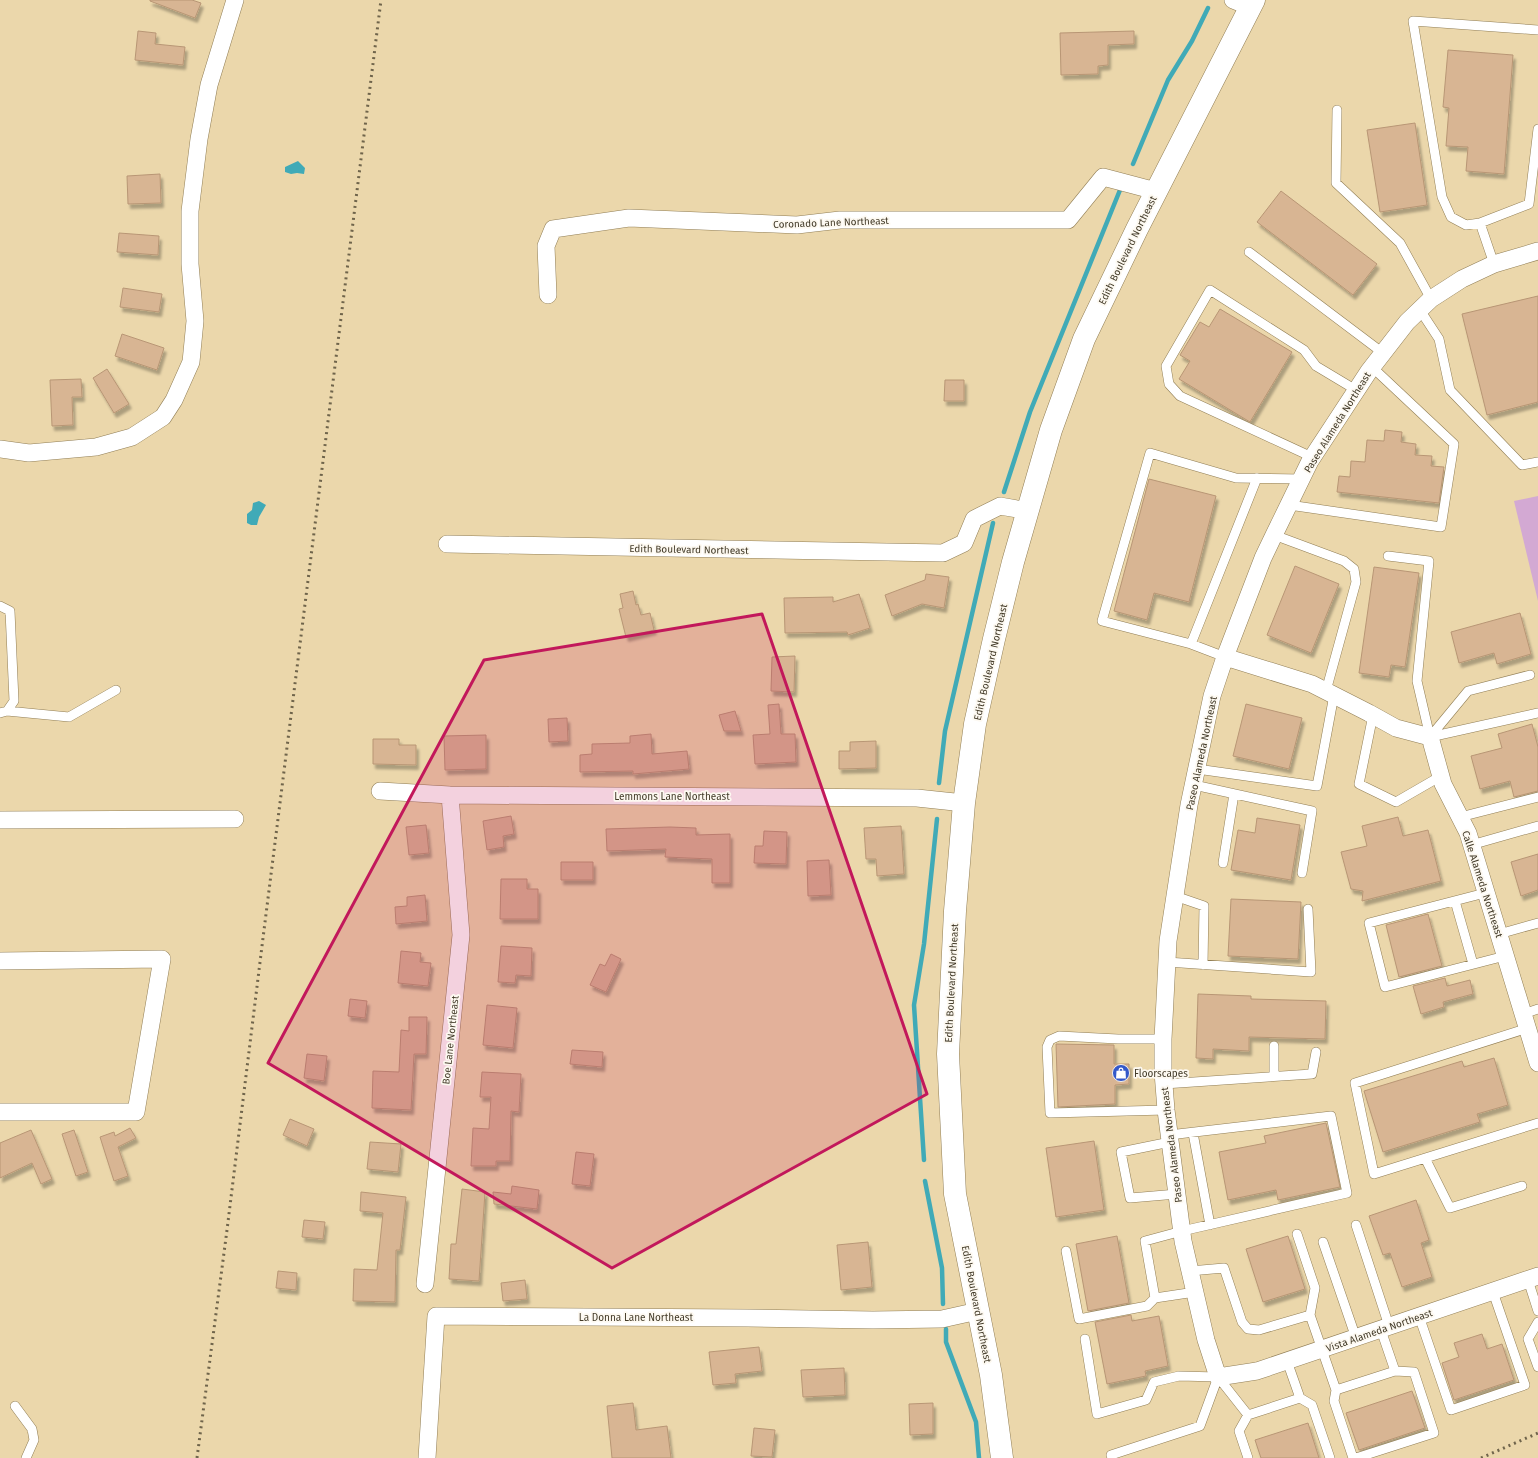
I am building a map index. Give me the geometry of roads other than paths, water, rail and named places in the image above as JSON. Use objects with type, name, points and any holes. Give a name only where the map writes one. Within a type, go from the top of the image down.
[{"type":"street","points":[[0,449],[29,453],[96,448],[132,437],[163,417],[174,400],[191,362],[195,321],[190,264],[190,211],[199,139],[209,85],[235,0]]},
{"type":"street","name":"Edith Boulevard Northeast","points":[[1002,1458],[991,1375],[955,1194],[948,1054],[954,911],[964,803],[976,724],[994,639],[1013,562],[1029,511],[1051,430],[1084,339],[1246,2]]},
{"type":"street","name":"Coronado Lane Northeast","points":[[548,295],[546,246],[553,229],[629,218],[797,225],[840,220],[1068,220],[1103,177],[1156,190]]},
{"type":"street","name":"Paseo Alameda Northeast","points":[[1218,1377],[1206,1340],[1182,1231],[1166,1110],[1163,1040],[1168,941],[1195,777],[1212,696],[1225,657],[1263,558],[1288,505],[1312,457],[1372,367],[1407,322],[1425,304],[1462,279],[1494,264],[1538,251]]},
{"type":"street","name":"Edith Boulevard Northeast","points":[[447,544],[943,553],[964,543],[974,519],[1000,506],[1029,511]]},
{"type":"street","points":[[1225,657],[1312,684],[1396,728],[1430,737]]},
{"type":"street","name":"Calle Alameda Northeast","points":[[1430,737],[1443,784],[1468,834],[1505,956],[1530,1017],[1538,1063]]},
{"type":"street","name":"Lemmons Lane Northeast","points":[[380,791],[450,795],[917,798],[964,803]]},
{"type":"street","name":"Boe Lane Northeast","points":[[425,1284],[461,935],[450,795]]},
{"type":"street","points":[[0,820],[235,819]]},
{"type":"street","points":[[0,961],[162,959],[136,1112],[0,1112]]},
{"type":"street","name":"Vista Alameda Northeast","points":[[1218,1377],[1257,1371],[1533,1278]]},
{"type":"street","name":"La Donna Lane Northeast","points":[[427,1458],[436,1316],[873,1320],[942,1319],[978,1311]]},
{"type":"lane","points":[[1538,30],[1413,21],[1442,197],[1452,217],[1466,225],[1480,223],[1529,204],[1538,129]]},
{"type":"lane","points":[[1337,110],[1336,183],[1400,243],[1439,339],[1450,390],[1522,465],[1538,462]]},
{"type":"lane","points":[[1480,223],[1494,264]]},
{"type":"lane","points":[[1250,252],[1383,353]]},
{"type":"lane","points":[[1312,457],[1180,396],[1169,384],[1166,366],[1210,290],[1304,350],[1316,366],[1356,390]]},
{"type":"lane","points":[[1288,505],[1441,527],[1454,444],[1372,367]]},
{"type":"lane","points":[[1225,657],[1192,644],[1102,621],[1150,453],[1236,478],[1301,479]]},
{"type":"lane","points":[[1192,644],[1257,478]]},
{"type":"lane","points":[[1195,777],[1317,786],[1330,693],[1356,582],[1354,569],[1344,560],[1274,535]]},
{"type":"lane","points":[[1388,556],[1429,562],[1416,681],[1430,737]]},
{"type":"lane","points":[[0,606],[10,611],[14,677],[14,701],[4,712]]},
{"type":"lane","points":[[1430,737],[1468,691],[1530,674]]},
{"type":"lane","points":[[4,712],[69,717],[116,690]]},
{"type":"lane","points":[[1430,737],[1538,713]]},
{"type":"lane","points":[[1373,715],[1359,784],[1396,802],[1441,776]]},
{"type":"lane","points":[[1195,777],[1234,794],[1312,811],[1302,873]]},
{"type":"lane","points":[[1223,862],[1234,794]]},
{"type":"lane","points":[[1460,817],[1538,797]]},
{"type":"lane","points":[[1471,845],[1538,826]]},
{"type":"lane","points":[[1486,893],[1369,923],[1385,987],[1505,956]]},
{"type":"lane","points":[[1175,896],[1204,906],[1203,965]]},
{"type":"lane","points":[[1455,901],[1473,964]]},
{"type":"lane","points":[[1167,962],[1310,972],[1308,909]]},
{"type":"lane","points":[[1499,934],[1538,923]]},
{"type":"lane","points":[[1530,1017],[1354,1083],[1374,1174],[1538,1123]]},
{"type":"lane","points":[[1163,1040],[1059,1036],[1050,1040],[1047,1047],[1050,1114],[1166,1110]]},
{"type":"lane","points":[[1274,1046],[1274,1076]]},
{"type":"lane","points":[[1164,1084],[1312,1074],[1316,1052]]},
{"type":"lane","points":[[1155,1298],[1145,1241],[1347,1193],[1331,1116],[1193,1132],[1121,1152],[1130,1198],[1177,1194]]},
{"type":"lane","points":[[1193,1132],[1210,1225]]},
{"type":"lane","points":[[1425,1158],[1450,1208],[1522,1186]]},
{"type":"lane","points":[[1356,1225],[1385,1328],[1395,1371]]},
{"type":"lane","points":[[1297,1234],[1315,1288],[1310,1315],[1336,1390],[1334,1401],[1354,1458],[1434,1432],[1414,1372],[1395,1371],[1336,1390]]},
{"type":"lane","points":[[1323,1242],[1356,1338]]},
{"type":"lane","points":[[1066,1251],[1079,1318],[1147,1306],[1155,1298],[1195,1292]]},
{"type":"lane","points":[[1190,1271],[1224,1268],[1242,1322],[1248,1329],[1259,1330],[1310,1315]]},
{"type":"lane","points":[[1533,1278],[1538,1311]]},
{"type":"lane","points":[[1419,1316],[1451,1410],[1525,1385],[1493,1292]]},
{"type":"lane","points":[[1538,1322],[1528,1339],[1538,1367]]},
{"type":"lane","points":[[1084,1339],[1097,1414],[1146,1400],[1154,1382],[1179,1376],[1218,1377]]},
{"type":"lane","points":[[1287,1361],[1300,1398],[1312,1405],[1330,1458]]},
{"type":"lane","points":[[1218,1377],[1248,1415]]},
{"type":"lane","points":[[1112,1458],[1111,1455],[1200,1426],[1218,1377]]},
{"type":"lane","points":[[1248,1458],[1239,1431],[1248,1415],[1300,1398]]},
{"type":"lane","points":[[15,1406],[32,1429],[34,1440],[26,1458]]},
{"type":"water","points":[[298,161],[305,168],[304,174],[291,174],[285,172],[285,167]]},
{"type":"water","points":[[259,501],[266,505],[259,517],[257,525],[251,525],[247,523],[247,514],[252,510],[253,503]]},
{"type":"waterway","points":[[1133,164],[1168,80],[1192,41],[1208,8]]},
{"type":"waterway","points":[[1004,492],[1030,412],[1120,190]]},
{"type":"waterway","points":[[939,783],[945,731],[993,523]]},
{"type":"waterway","points":[[924,1160],[914,1005],[924,944],[937,819]]},
{"type":"waterway","points":[[925,1181],[942,1268],[943,1304]]},
{"type":"waterway","points":[[946,1329],[946,1342],[976,1422],[979,1458]]},
{"type":"railway","points":[[197,1458],[227,1230],[381,0]]},
{"type":"railway","points":[[1481,1458],[1538,1433]]},
{"type":"place","name":"Floorscapes","points":[[1121,1073]]}]
